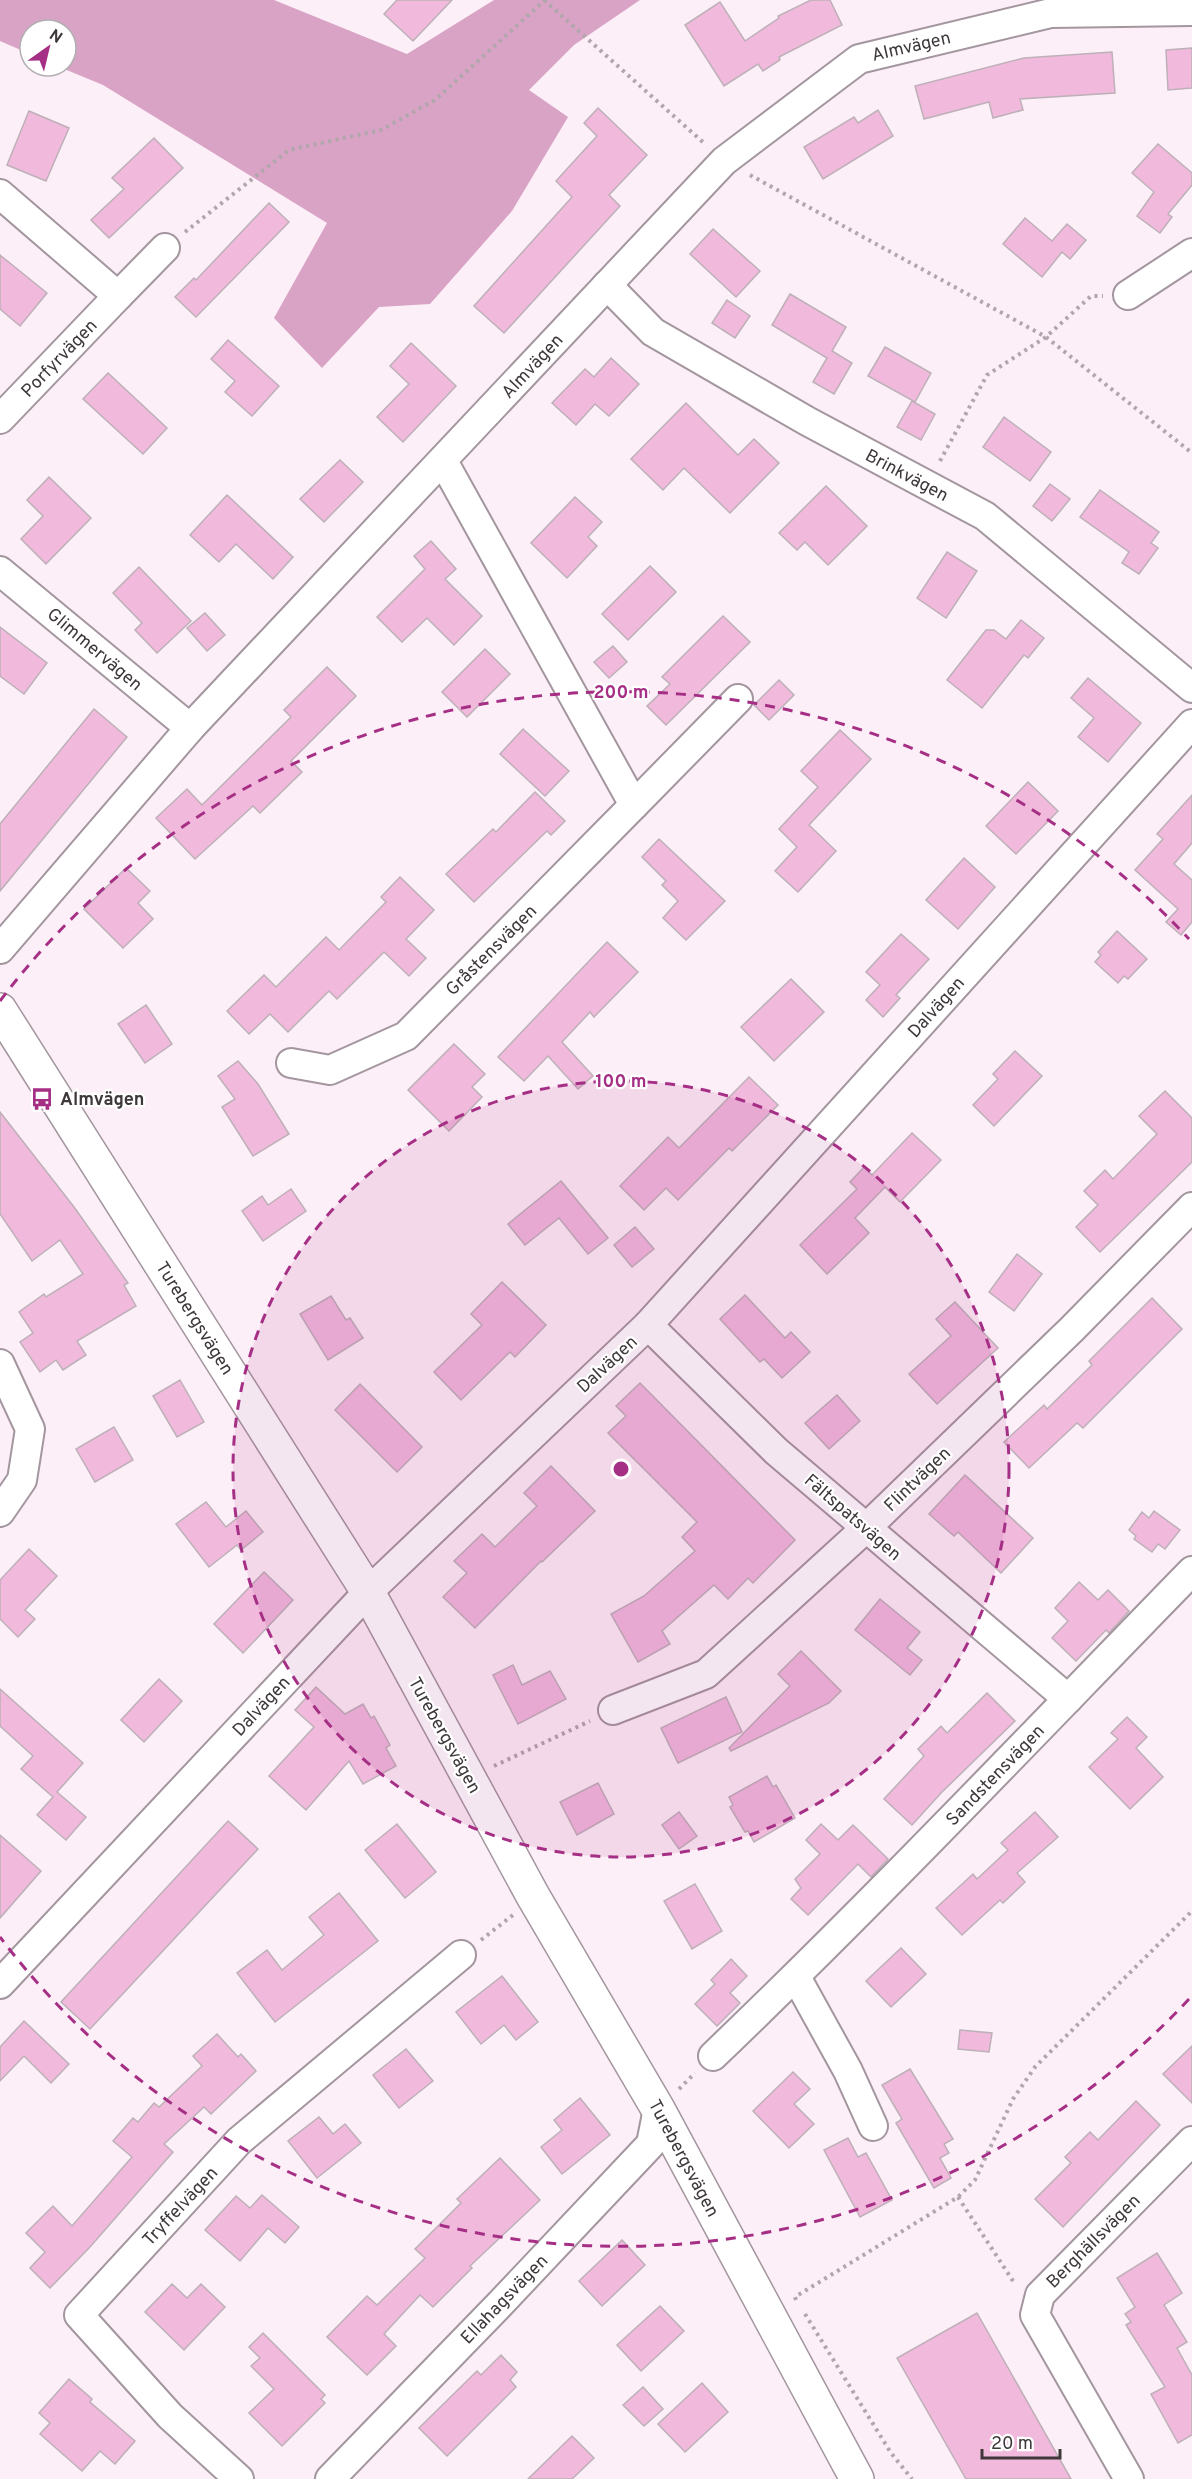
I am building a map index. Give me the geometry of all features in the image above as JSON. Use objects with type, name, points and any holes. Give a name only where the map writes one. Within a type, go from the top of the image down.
[{"type":"street","name":"Almvägen","points":[[0,949],[190,728],[724,161],[859,59],[1051,13],[1192,11]]},
{"type":"street","points":[[0,194],[118,296]]},
{"type":"street","name":"Porfyrvägen","points":[[0,419],[165,248]]},
{"type":"street","points":[[1128,295],[1192,253]]},
{"type":"street","name":"Brinkvägen","points":[[608,285],[653,332],[807,421],[985,516],[1192,688]]},
{"type":"street","points":[[443,461],[634,805]]},
{"type":"street","name":"Glimmervägen","points":[[0,571],[190,728]]},
{"type":"street","name":"Gråstensvägen","points":[[291,1063],[330,1070],[406,1036],[738,699]]},
{"type":"street","name":"Dalvägen","points":[[0,1984],[368,1592],[648,1325],[1192,724]]},
{"type":"street","name":"Turebergsvägen","points":[[0,1010],[368,1592],[533,1896],[658,2109],[857,2479]]},
{"type":"street","name":"Flintvägen","points":[[613,1710],[706,1674],[866,1528],[1072,1329],[1192,1207]]},
{"type":"street","name":"Fältspatsvägen","points":[[648,1325],[776,1451],[1068,1699]]},
{"type":"street","points":[[0,1364],[30,1429],[22,1480],[0,1512]]},
{"type":"street","name":"Sandstensvägen","points":[[712,2056],[796,1977],[936,1837],[1192,1571]]},
{"type":"street","name":"Tryffelvägen","points":[[239,2479],[170,2416],[79,2315],[239,2141],[461,1955]]},
{"type":"street","points":[[796,1977],[848,2071],[873,2126]]},
{"type":"street","name":"Ellahagsvägen","points":[[330,2479],[491,2314],[651,2144],[658,2109]]},
{"type":"street","name":"Berghällsvägen","points":[[1035,2315],[1040,2295],[1192,2141]]},
{"type":"street","points":[[1035,2315],[1129,2479]]},
{"type":"path","points":[[165,248],[288,150],[381,130],[435,100],[544,0],[724,161],[1046,337],[1192,453]]},
{"type":"path","points":[[926,485],[987,375],[1046,337],[1090,296],[1128,295]]},
{"type":"path","points":[[469,1777],[613,1710]]},
{"type":"path","points":[[461,1955],[533,1896]]},
{"type":"path","points":[[912,2479],[891,2453],[795,2297],[958,2197],[975,2180],[1013,2099],[1035,2067],[1192,1911]]},
{"type":"path","points":[[658,2109],[712,2056]]},
{"type":"path","points":[[958,2197],[1035,2315]]},
{"type":"shaded area","points":[[0,0],[274,0],[407,54],[494,0],[640,0],[574,45],[529,90],[568,117],[512,211],[430,304],[379,307],[322,368],[274,318],[327,223],[103,85],[78,75],[78,18],[18,18],[18,49],[0,41]]},
{"type":"building","points":[[397,0],[452,0],[413,41],[384,14]]},
{"type":"building","points":[[811,0],[830,0],[842,25],[779,57],[780,60],[763,71],[758,64],[724,86],[685,25],[720,2],[745,41],[779,18],[778,16]]},
{"type":"building","points":[[1192,48],[1192,88],[1168,90],[1166,50]]},
{"type":"building","points":[[1112,52],[1115,93],[1020,99],[1023,110],[993,118],[989,102],[924,119],[915,86],[1024,58]]},
{"type":"building","points":[[598,108],[647,155],[609,195],[620,206],[504,333],[474,306],[572,197],[556,181],[597,136],[584,123]]},
{"type":"building","points":[[878,110],[893,136],[823,179],[804,147],[854,117],[858,123]]},
{"type":"building","points":[[29,111],[69,128],[46,181],[7,165]]},
{"type":"building","points":[[154,138],[183,168],[109,238],[91,220],[124,189],[112,178]]},
{"type":"building","points":[[1158,144],[1192,173],[1192,185],[1168,214],[1172,217],[1160,233],[1137,216],[1154,192],[1132,173]]},
{"type":"building","points":[[269,203],[289,222],[196,317],[175,297],[194,278],[196,280]]},
{"type":"building","points":[[1025,218],[1052,241],[1067,224],[1086,240],[1070,259],[1062,252],[1042,277],[1003,244]]},
{"type":"building","points":[[713,229],[760,271],[736,297],[690,254]]},
{"type":"building","points":[[0,255],[47,293],[20,326],[0,309]]},
{"type":"building","points":[[790,294],[846,327],[832,351],[852,363],[834,394],[813,382],[827,358],[772,325]]},
{"type":"building","points":[[727,300],[750,316],[735,338],[712,323]]},
{"type":"building","points":[[228,340],[279,386],[252,416],[225,392],[235,381],[211,359]]},
{"type":"building","points":[[411,343],[456,386],[403,442],[377,417],[409,384],[390,366]]},
{"type":"building","points":[[885,347],[931,373],[915,402],[868,376]]},
{"type":"building","points":[[611,358],[639,384],[609,416],[595,404],[576,425],[552,403],[585,369],[594,377]]},
{"type":"building","points":[[108,373],[167,428],[143,454],[83,399]]},
{"type":"building","points":[[912,401],[935,414],[921,440],[897,427]]},
{"type":"building","points":[[686,403],[738,455],[754,439],[779,463],[730,513],[684,468],[663,490],[631,459]]},
{"type":"building","points":[[1004,417],[1051,452],[1030,481],[983,447]]},
{"type":"building","points":[[340,460],[363,482],[324,522],[300,499]]},
{"type":"building","points":[[49,477],[91,518],[46,564],[21,539],[43,516],[27,500]]},
{"type":"building","points":[[1050,484],[1070,499],[1052,521],[1033,506]]},
{"type":"building","points":[[826,486],[867,526],[828,565],[805,542],[797,550],[779,533]]},
{"type":"building","points":[[1100,490],[1159,532],[1151,543],[1158,548],[1139,574],[1122,563],[1129,552],[1080,517]]},
{"type":"building","points":[[227,495],[293,557],[273,579],[236,544],[219,562],[190,535]]},
{"type":"building","points":[[575,497],[602,522],[588,537],[597,546],[567,578],[531,543]]},
{"type":"building","points":[[431,541],[456,569],[445,579],[482,616],[454,645],[427,618],[402,642],[377,617],[425,569],[414,556]]},
{"type":"building","points":[[947,552],[977,571],[946,618],[917,598]]},
{"type":"building","points":[[650,566],[676,592],[628,640],[602,614]]},
{"type":"building","points":[[139,567],[191,621],[157,653],[135,630],[142,623],[113,593]]},
{"type":"building","points":[[205,613],[225,635],[207,651],[187,628]]},
{"type":"building","points":[[723,616],[750,642],[666,725],[647,706],[670,684],[662,677]]},
{"type":"building","points":[[1021,620],[1044,638],[1028,658],[1024,655],[982,708],[947,680],[986,630],[994,630],[1006,639]]},
{"type":"building","points":[[0,627],[47,663],[24,694],[0,676]]},
{"type":"building","points":[[613,646],[627,662],[609,678],[594,662]]},
{"type":"building","points":[[485,649],[510,674],[467,717],[442,692]]},
{"type":"building","points":[[327,667],[356,696],[291,761],[302,772],[260,813],[253,806],[195,859],[156,818],[187,789],[202,805],[291,717],[284,710]]},
{"type":"building","points":[[1088,678],[1141,723],[1108,762],[1078,737],[1094,718],[1071,698]]},
{"type":"building","points":[[779,680],[794,695],[769,720],[754,705]]},
{"type":"building","points":[[94,709],[127,737],[0,891],[0,824]]},
{"type":"building","points":[[523,729],[569,771],[545,796],[500,754]]},
{"type":"building","points":[[840,730],[871,759],[809,825],[836,851],[798,892],[775,871],[797,847],[779,829],[818,787],[801,771]]},
{"type":"building","points":[[1028,782],[1058,811],[1016,854],[986,826]]},
{"type":"building","points":[[535,792],[565,821],[551,835],[547,831],[474,902],[446,874],[493,829],[496,832]]},
{"type":"building","points":[[1192,795],[1192,843],[1174,864],[1192,880],[1192,922],[1181,935],[1166,922],[1178,909],[1135,870],[1163,839],[1157,834]]},
{"type":"building","points":[[659,839],[725,901],[686,940],[663,918],[678,901],[662,885],[666,881],[642,857]]},
{"type":"building","points":[[964,858],[995,887],[958,929],[926,900]]},
{"type":"building","points":[[126,868],[150,891],[138,903],[153,919],[123,948],[84,909]]},
{"type":"building","points":[[400,877],[434,910],[406,939],[426,958],[409,976],[384,952],[337,999],[329,991],[288,1032],[270,1014],[249,1034],[227,1011],[264,975],[276,987],[326,937],[339,950],[386,902],[381,897]]},
{"type":"building","points":[[1117,931],[1147,959],[1128,979],[1124,976],[1118,983],[1095,962],[1101,955],[1098,952]]},
{"type":"building","points":[[901,934],[929,959],[896,995],[900,998],[883,1017],[866,1000],[880,985],[866,972]]},
{"type":"building","points":[[607,942],[638,972],[594,1017],[590,1012],[562,1042],[593,1076],[578,1089],[548,1056],[524,1081],[498,1057]]},
{"type":"building","points":[[791,979],[824,1012],[774,1061],[741,1027]]},
{"type":"building","points":[[146,1005],[172,1044],[145,1063],[118,1024]]},
{"type":"building","points":[[454,1044],[485,1074],[472,1087],[482,1097],[449,1131],[408,1090]]},
{"type":"building","points":[[1015,1051],[1042,1076],[994,1126],[973,1105],[998,1079],[993,1074]]},
{"type":"building","points":[[238,1061],[258,1084],[289,1134],[253,1156],[222,1107],[235,1099],[218,1076]]},
{"type":"building","points":[[749,1077],[778,1105],[732,1151],[729,1148],[678,1200],[666,1188],[644,1210],[620,1186],[668,1137],[679,1148]]},
{"type":"building","points":[[1165,1091],[1192,1118],[1192,1162],[1100,1252],[1076,1227],[1098,1205],[1084,1191],[1105,1170],[1113,1179],[1157,1134],[1139,1116]]},
{"type":"building","points":[[0,1112],[74,1207],[128,1283],[124,1285],[136,1306],[77,1341],[86,1355],[63,1370],[56,1360],[40,1372],[20,1342],[33,1333],[19,1312],[44,1294],[46,1297],[83,1274],[60,1240],[32,1261],[0,1214]]},
{"type":"building","points":[[912,1133],[941,1160],[900,1202],[885,1187],[855,1218],[869,1233],[827,1274],[800,1245],[857,1189],[850,1182],[864,1167],[872,1175]]},
{"type":"building","points":[[561,1181],[608,1238],[588,1254],[559,1218],[525,1245],[508,1224]]},
{"type":"building","points":[[291,1189],[306,1211],[263,1241],[242,1211],[262,1196],[268,1205]]},
{"type":"building","points":[[635,1227],[654,1249],[632,1267],[614,1245]]},
{"type":"building","points":[[1017,1254],[1042,1274],[1014,1311],[989,1292]]},
{"type":"building","points":[[502,1282],[546,1325],[515,1357],[510,1352],[461,1400],[434,1372],[482,1325],[471,1314]]},
{"type":"building","points":[[745,1295],[785,1338],[791,1332],[810,1352],[782,1378],[764,1359],[760,1362],[720,1319]]},
{"type":"building","points":[[331,1296],[346,1320],[350,1318],[363,1338],[328,1360],[300,1314]]},
{"type":"building","points":[[1152,1298],[1182,1329],[1083,1428],[1077,1423],[1029,1468],[1004,1442],[1044,1405],[1047,1409],[1092,1365],[1089,1361]]},
{"type":"building","points":[[955,1302],[998,1348],[937,1404],[909,1374],[951,1336],[936,1319]]},
{"type":"building","points":[[180,1380],[204,1422],[177,1437],[153,1396]]},
{"type":"building","points":[[640,1383],[795,1540],[753,1583],[748,1578],[728,1599],[714,1585],[662,1631],[670,1644],[638,1662],[611,1614],[644,1596],[695,1551],[682,1537],[697,1522],[608,1433],[626,1416],[616,1406]]},
{"type":"building","points":[[360,1384],[422,1447],[397,1472],[335,1410]]},
{"type":"building","points":[[837,1395],[860,1421],[829,1449],[805,1423]]},
{"type":"building","points":[[114,1427],[133,1460],[95,1482],[76,1449]]},
{"type":"building","points":[[551,1466],[595,1511],[541,1561],[475,1628],[443,1597],[467,1573],[454,1561],[482,1534],[495,1547],[537,1506],[524,1493]]},
{"type":"building","points":[[965,1475],[1033,1538],[1001,1573],[958,1532],[954,1536],[929,1514]]},
{"type":"building","points":[[206,1502],[226,1527],[246,1511],[263,1532],[241,1550],[237,1545],[209,1567],[176,1524]]},
{"type":"building","points":[[1154,1511],[1180,1530],[1165,1549],[1158,1544],[1152,1552],[1134,1539],[1136,1536],[1129,1530],[1142,1512],[1149,1518]]},
{"type":"building","points":[[29,1549],[57,1576],[25,1610],[35,1619],[18,1637],[0,1619],[0,1580]]},
{"type":"building","points":[[264,1572],[293,1600],[243,1653],[214,1624]]},
{"type":"building","points":[[1079,1582],[1098,1600],[1108,1590],[1129,1611],[1109,1633],[1106,1630],[1076,1661],[1052,1638],[1068,1621],[1055,1608]]},
{"type":"building","points":[[880,1599],[920,1632],[907,1648],[922,1660],[910,1675],[855,1630]]},
{"type":"building","points":[[801,1651],[841,1691],[829,1703],[731,1751],[729,1748],[790,1686],[778,1674]]},
{"type":"building","points":[[513,1665],[522,1685],[550,1671],[566,1699],[518,1724],[493,1675]]},
{"type":"building","points":[[159,1679],[182,1701],[144,1742],[121,1720]]},
{"type":"building","points":[[316,1687],[345,1714],[363,1704],[371,1718],[374,1716],[390,1745],[386,1748],[396,1766],[363,1784],[349,1761],[306,1810],[269,1776],[314,1727],[295,1710]]},
{"type":"building","points":[[0,1689],[83,1763],[57,1792],[86,1817],[66,1840],[37,1815],[53,1797],[21,1769],[33,1756],[0,1726]]},
{"type":"building","points":[[987,1693],[1015,1721],[942,1792],[912,1825],[884,1799],[924,1756],[918,1749],[941,1726],[947,1733]]},
{"type":"building","points":[[726,1697],[742,1732],[678,1763],[661,1728]]},
{"type":"building","points":[[1127,1717],[1147,1737],[1136,1748],[1163,1777],[1130,1809],[1089,1767],[1118,1739],[1111,1733]]},
{"type":"building","points":[[767,1776],[773,1787],[776,1785],[795,1818],[754,1842],[730,1807],[733,1805],[729,1797]]},
{"type":"building","points":[[598,1783],[614,1814],[577,1835],[560,1802]]},
{"type":"building","points":[[679,1812],[697,1836],[679,1849],[662,1825]]},
{"type":"building","points":[[1035,1812],[1058,1837],[1017,1873],[1025,1882],[1003,1903],[1000,1900],[962,1935],[936,1908],[973,1874],[977,1879],[1008,1850],[1001,1843]]},
{"type":"building","points":[[228,1821],[258,1849],[90,2029],[61,2002]]},
{"type":"building","points":[[397,1824],[436,1872],[405,1898],[365,1850]]},
{"type":"building","points":[[821,1824],[838,1840],[853,1825],[888,1859],[871,1877],[858,1864],[808,1915],[791,1899],[801,1888],[795,1879],[820,1854],[806,1840]]},
{"type":"building","points":[[0,1835],[41,1871],[0,1918]]},
{"type":"building","points":[[695,1884],[722,1931],[692,1949],[664,1901]]},
{"type":"building","points":[[339,1893],[378,1941],[275,2022],[237,1973],[267,1950],[282,1970],[324,1935],[309,1917]]},
{"type":"building","points":[[901,1948],[926,1974],[891,2007],[866,1981]]},
{"type":"building","points":[[731,1959],[747,1976],[730,1993],[740,2003],[717,2026],[695,2004],[715,1984],[711,1980]]},
{"type":"building","points":[[502,1976],[538,2022],[516,2040],[504,2025],[481,2044],[456,2012]]},
{"type":"building","points":[[24,2021],[69,2064],[51,2083],[24,2056],[0,2081],[0,2047]]},
{"type":"building","points":[[960,2030],[992,2033],[989,2052],[958,2049]]},
{"type":"building","points":[[217,2034],[238,2057],[241,2054],[256,2071],[211,2114],[204,2107],[164,2144],[173,2152],[90,2247],[50,2288],[30,2268],[45,2252],[26,2233],[53,2206],[72,2226],[132,2157],[113,2141],[133,2118],[138,2122],[154,2103],[159,2107],[202,2066],[193,2056]]},
{"type":"building","points":[[1192,2046],[1192,2103],[1163,2074]]},
{"type":"building","points":[[406,2049],[433,2081],[399,2108],[373,2075]]},
{"type":"building","points":[[910,2069],[953,2139],[944,2144],[949,2153],[940,2158],[951,2178],[934,2188],[896,2123],[902,2119],[882,2085]]},
{"type":"building","points":[[793,2072],[810,2089],[794,2104],[814,2124],[789,2148],[753,2111]]},
{"type":"building","points":[[580,2098],[610,2135],[562,2174],[541,2147],[562,2130],[554,2120]]},
{"type":"building","points":[[1136,2101],[1160,2125],[1063,2227],[1035,2199],[1071,2163],[1065,2157],[1090,2132],[1098,2140]]},
{"type":"building","points":[[319,2117],[333,2134],[345,2124],[361,2143],[317,2178],[288,2141]]},
{"type":"building","points":[[848,2138],[858,2157],[866,2153],[892,2200],[860,2217],[824,2150]]},
{"type":"building","points":[[500,2158],[540,2200],[470,2266],[472,2268],[433,2307],[420,2295],[384,2334],[396,2346],[367,2375],[327,2337],[367,2296],[377,2305],[425,2258],[415,2249],[461,2203],[457,2199]]},
{"type":"building","points":[[262,2195],[299,2227],[285,2243],[268,2228],[240,2261],[205,2230],[236,2196],[250,2208]]},
{"type":"building","points":[[622,2240],[645,2265],[602,2306],[579,2281]]},
{"type":"building","points":[[1157,2253],[1182,2293],[1164,2305],[1187,2342],[1177,2348],[1192,2375],[1192,2435],[1178,2443],[1151,2394],[1165,2387],[1126,2325],[1131,2322],[1125,2314],[1135,2307],[1117,2278]]},
{"type":"building","points":[[172,2284],[187,2298],[201,2284],[225,2307],[184,2350],[145,2312]]},
{"type":"building","points":[[660,2306],[684,2331],[641,2371],[617,2345]]},
{"type":"building","points":[[977,2313],[1071,2479],[966,2479],[897,2358]]},
{"type":"building","points":[[263,2333],[325,2395],[321,2399],[325,2403],[282,2446],[249,2413],[274,2389],[251,2366],[260,2358],[249,2347]]},
{"type":"building","points":[[501,2355],[517,2372],[510,2380],[516,2387],[447,2456],[419,2428],[477,2371],[481,2375]]},
{"type":"building","points":[[69,2379],[92,2399],[90,2402],[135,2441],[115,2464],[100,2451],[82,2471],[40,2434],[50,2423],[39,2413]]},
{"type":"building","points":[[702,2383],[728,2412],[685,2452],[658,2424]]},
{"type":"building","points":[[643,2387],[663,2409],[644,2426],[623,2405]]},
{"type":"building","points":[[572,2436],[594,2458],[572,2479],[528,2479]]},
{"type":"place","name":"Almvägen","points":[[42,1099]]}]
